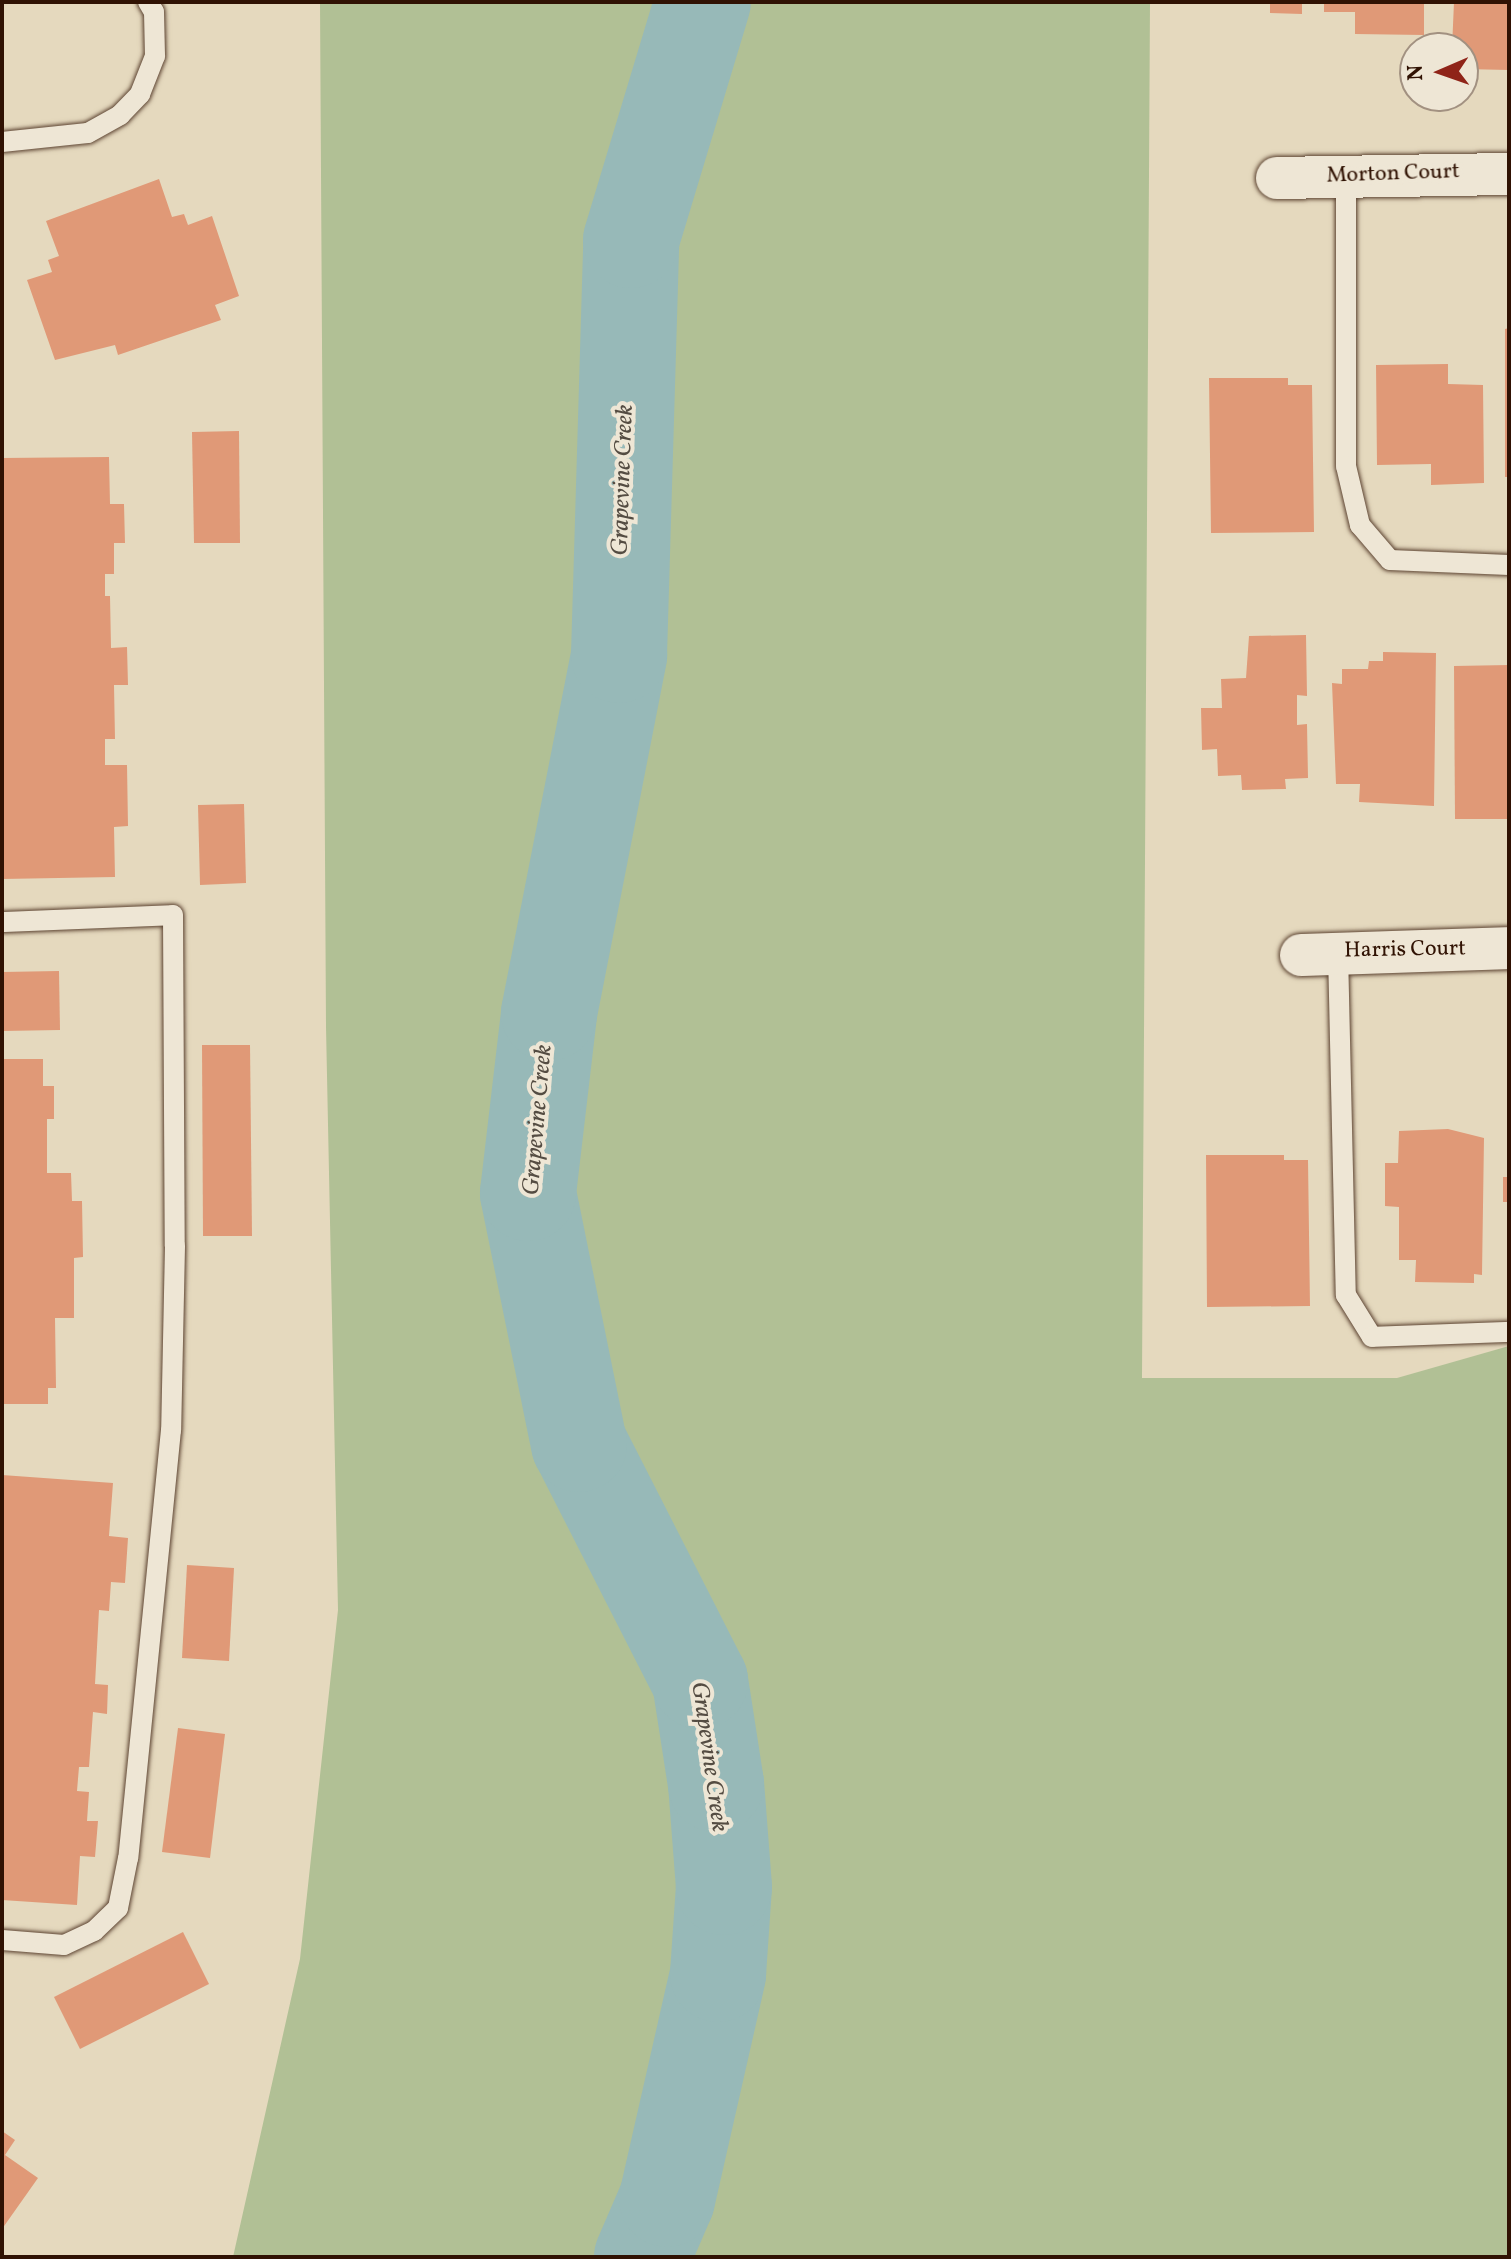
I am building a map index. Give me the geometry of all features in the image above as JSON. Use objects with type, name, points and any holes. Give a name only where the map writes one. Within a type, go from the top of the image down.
[{"type":"street","name":"Morton Court","points":[[1277,178],[1509,174]]},
{"type":"street","name":"Harris Court","points":[[1320,954],[1509,948]]},
{"type":"lane","points":[[2,142],[88,133],[120,115],[140,94],[155,56],[154,12],[148,2]]},
{"type":"lane","points":[[1346,176],[1346,466],[1360,525],[1390,560],[1509,565]]},
{"type":"lane","points":[[2,922],[173,915],[175,1246],[171,1430],[128,1858],[118,1908],[94,1931],[64,1945],[2,1940]]},
{"type":"lane","points":[[1320,954],[1346,1295],[1372,1337],[1509,1332]]},
{"type":"green space","points":[[320,2],[1150,2],[1142,1378],[1397,1378],[1509,1346],[1509,2257],[233,2257],[300,1959],[338,1610],[326,1027]]},
{"type":"building","points":[[1270,2],[1302,2],[1302,14],[1270,13]]},
{"type":"building","points":[[1324,2],[1424,2],[1424,32],[1355,34],[1355,12],[1324,12]]},
{"type":"building","points":[[1454,2],[1509,2],[1509,70],[1479,69],[1479,32],[1453,32]]},
{"type":"building","points":[[159,179],[172,217],[184,214],[188,225],[212,216],[239,296],[215,305],[221,320],[118,355],[115,345],[55,360],[27,280],[52,272],[48,260],[59,256],[46,221]]},
{"type":"building","points":[[1509,328],[1509,477],[1505,477],[1505,329]]},
{"type":"building","points":[[1448,364],[1448,384],[1483,385],[1484,483],[1431,485],[1431,464],[1377,465],[1376,365]]},
{"type":"building","points":[[1209,378],[1288,378],[1288,385],[1312,385],[1314,532],[1211,533]]},
{"type":"building","points":[[239,431],[240,543],[194,543],[192,432]]},
{"type":"building","points":[[109,457],[110,504],[124,504],[125,543],[114,543],[114,574],[105,574],[105,596],[110,596],[111,648],[127,647],[128,685],[114,685],[115,739],[105,739],[105,765],[127,765],[128,826],[114,827],[115,877],[2,879],[2,458]]},
{"type":"building","points":[[1306,635],[1307,696],[1297,695],[1297,725],[1307,724],[1308,778],[1285,779],[1286,789],[1242,790],[1241,775],[1218,776],[1217,749],[1202,750],[1201,708],[1222,708],[1221,679],[1246,678],[1249,636]]},
{"type":"building","points":[[1383,652],[1436,653],[1434,806],[1359,802],[1360,784],[1336,784],[1332,683],[1342,684],[1342,669],[1368,669],[1369,661],[1383,661]]},
{"type":"building","points":[[1509,665],[1509,819],[1455,819],[1454,666]]},
{"type":"building","points":[[244,804],[246,883],[200,885],[198,805]]},
{"type":"building","points":[[59,971],[60,1030],[2,1031],[2,972]]},
{"type":"building","points":[[202,1045],[250,1045],[252,1236],[203,1236]]},
{"type":"building","points":[[2,1059],[43,1059],[43,1086],[54,1086],[54,1119],[47,1119],[47,1173],[71,1173],[72,1201],[82,1201],[83,1257],[74,1258],[74,1318],[55,1318],[56,1388],[48,1388],[48,1404],[2,1404]]},
{"type":"building","points":[[1448,1129],[1484,1138],[1482,1275],[1474,1274],[1474,1283],[1415,1282],[1416,1260],[1399,1260],[1399,1207],[1385,1206],[1385,1163],[1398,1163],[1399,1131]]},
{"type":"building","points":[[1206,1155],[1284,1155],[1284,1160],[1308,1160],[1310,1306],[1207,1307]]},
{"type":"building","points":[[1503,1177],[1509,1177],[1509,1202],[1503,1202]]},
{"type":"building","points":[[2,1475],[113,1483],[109,1536],[128,1538],[125,1583],[111,1582],[109,1611],[99,1610],[95,1684],[108,1685],[107,1714],[93,1712],[89,1767],[79,1767],[77,1791],[89,1792],[87,1821],[98,1821],[95,1857],[80,1856],[77,1905],[2,1900]]},
{"type":"building","points":[[187,1565],[234,1568],[229,1661],[182,1658]]},
{"type":"building","points":[[178,1728],[225,1734],[210,1858],[162,1852]]},
{"type":"building","points":[[183,1932],[209,1984],[80,2049],[54,1997]]},
{"type":"building","points":[[2,2131],[15,2140],[5,2155],[38,2178],[2,2229]]},
{"type":"waterway","name":"Grapevine Creek","points":[[642,2257],[667,2199],[718,1974],[724,1887],[716,1784],[700,1681],[579,1444],[528,1193],[549,1013],[619,655],[631,240],[703,2]]}]
